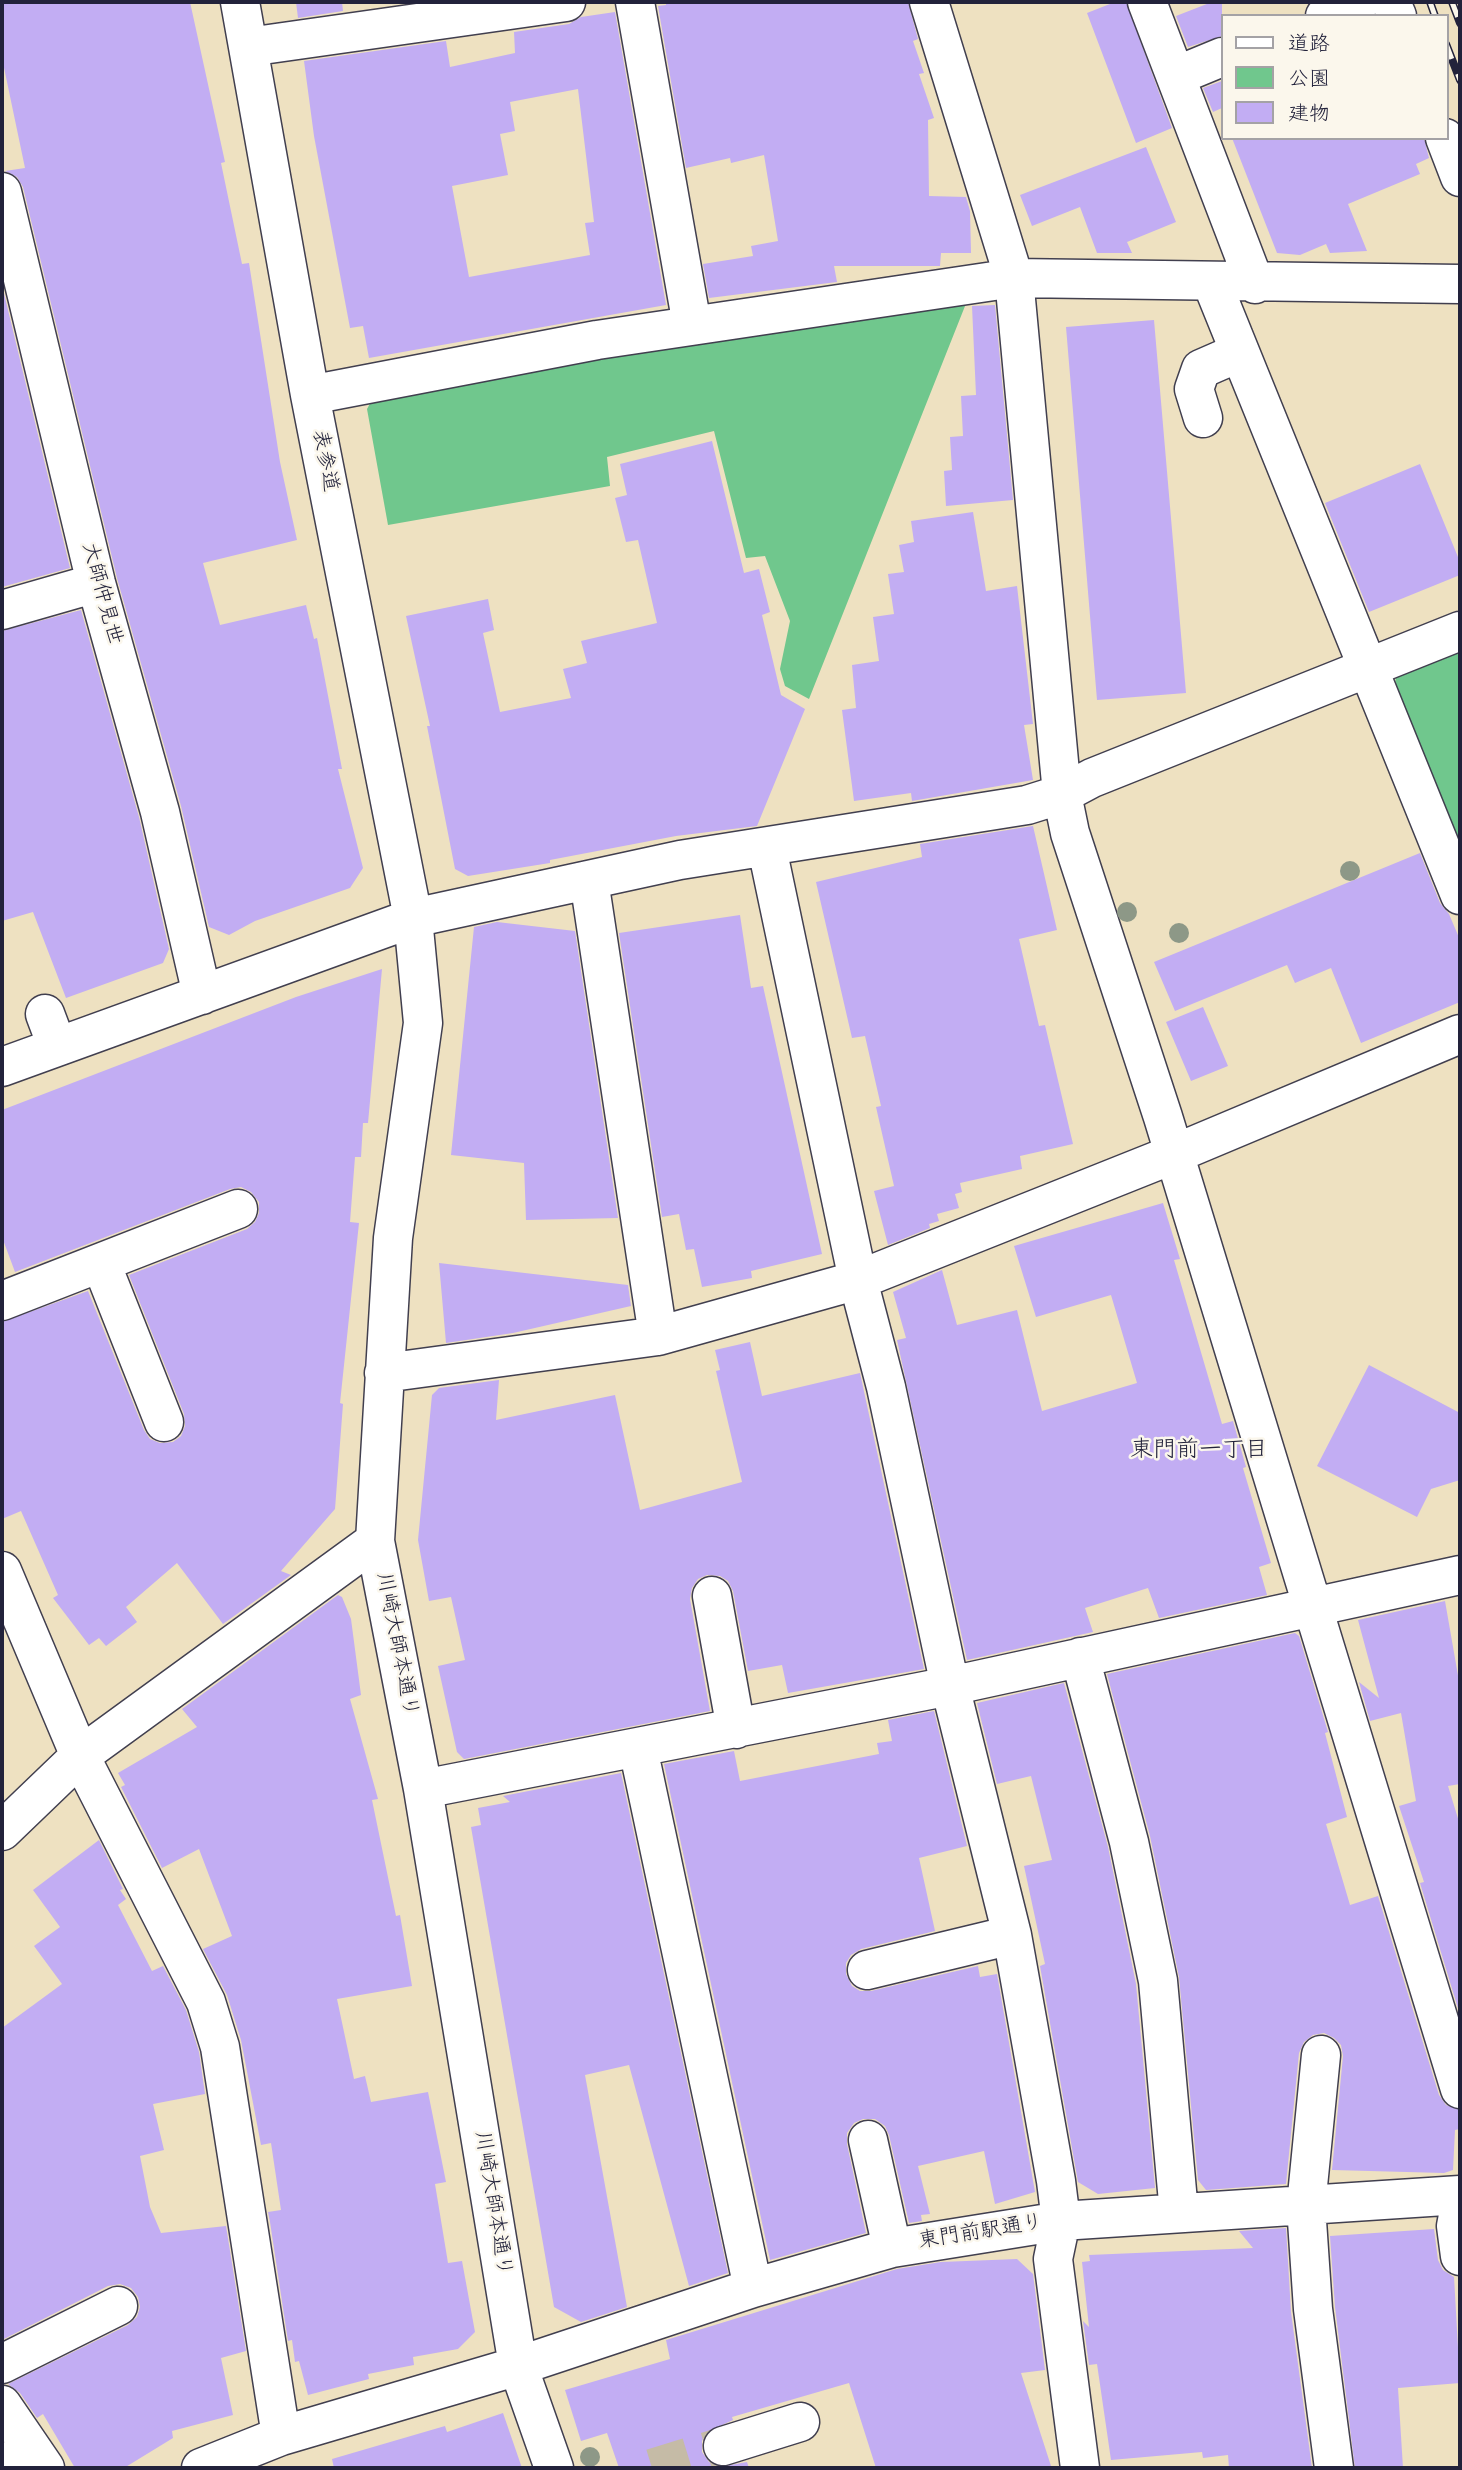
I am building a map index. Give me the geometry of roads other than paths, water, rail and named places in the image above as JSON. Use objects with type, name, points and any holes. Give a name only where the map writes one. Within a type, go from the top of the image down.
[{"type":"street","name":"表参道","points":[[240,2],[310,395],[413,918]]},
{"type":"street","points":[[248,47],[566,2]]},
{"type":"street","points":[[635,2],[692,326]]},
{"type":"street","points":[[929,2],[1014,278],[1062,794],[1076,853],[1174,1154],[1460,2089]]},
{"type":"street","points":[[1147,2],[1255,284]]},
{"type":"street","points":[[1330,14],[1360,2]]},
{"type":"street","points":[[1176,76],[1220,58]]},
{"type":"street","points":[[1446,140],[1460,177]]},
{"type":"street","name":"大師仲見世","points":[[2,192],[96,583],[160,812],[202,995]]},
{"type":"street","points":[[310,395],[597,340],[1014,278],[1255,284],[1460,284]]},
{"type":"street","points":[[1212,283],[1460,895]]},
{"type":"street","points":[[1203,418],[1194,389],[1200,369],[1240,352]]},
{"type":"street","points":[[2,610],[96,583]]},
{"type":"street","points":[[2,1067],[51,1030],[202,995],[413,918],[680,860],[1027,805],[1062,794],[1092,778],[1460,631]]},
{"type":"street","points":[[767,848],[858,1280],[886,1387],[950,1686],[1012,1935],[1061,2221],[1053,2259],[1080,2468]]},
{"type":"street","points":[[589,880],[658,1336]]},
{"type":"street","name":"川崎大師本通り","points":[[413,918],[423,1023],[393,1238],[374,1541],[423,1789],[518,2366],[554,2468]]},
{"type":"street","points":[[384,1373],[658,1336],[858,1280],[1174,1154],[1460,1034]]},
{"type":"street","points":[[2,1301],[238,1209]]},
{"type":"street","points":[[101,1263],[163,1422]]},
{"type":"street","points":[[2,1831],[80,1756],[374,1541]]},
{"type":"street","points":[[2,1571],[80,1756],[206,2002],[216,2036],[281,2436]]},
{"type":"street","points":[[423,1789],[950,1686],[1460,1575]]},
{"type":"street","points":[[712,1595],[736,1729]]},
{"type":"street","points":[[1080,1657],[1129,1842],[1158,1981],[1179,2213]]},
{"type":"street","points":[[638,1748],[753,2288]]},
{"type":"street","points":[[867,1970],[1012,1935]]},
{"type":"street","points":[[1321,2055],[1306,2206],[1313,2309],[1334,2468]]},
{"type":"street","points":[[868,2140],[892,2248]]},
{"type":"street","name":"東門前駅通り","points":[[201,2468],[281,2436],[518,2366],[753,2288],[892,2248],[1061,2221],[1460,2195]]},
{"type":"street","points":[[1460,2204],[1456,2226],[1460,2256]]},
{"type":"street","points":[[2,2364],[118,2306]]},
{"type":"street","points":[[2,2405],[25,2461]]},
{"type":"street","points":[[723,2446],[800,2422]]},
{"type":"tunnel","points":[[652,2468],[723,2446]]},
{"type":"railway","points":[[1430,2],[1434,14]]},
{"type":"railway","points":[[1452,2],[1460,23]]},
{"type":"railway","points":[[1448,49],[1460,80]]},
{"type":"district","name":"東門前一丁目","points":[[1199,1452]]}]
